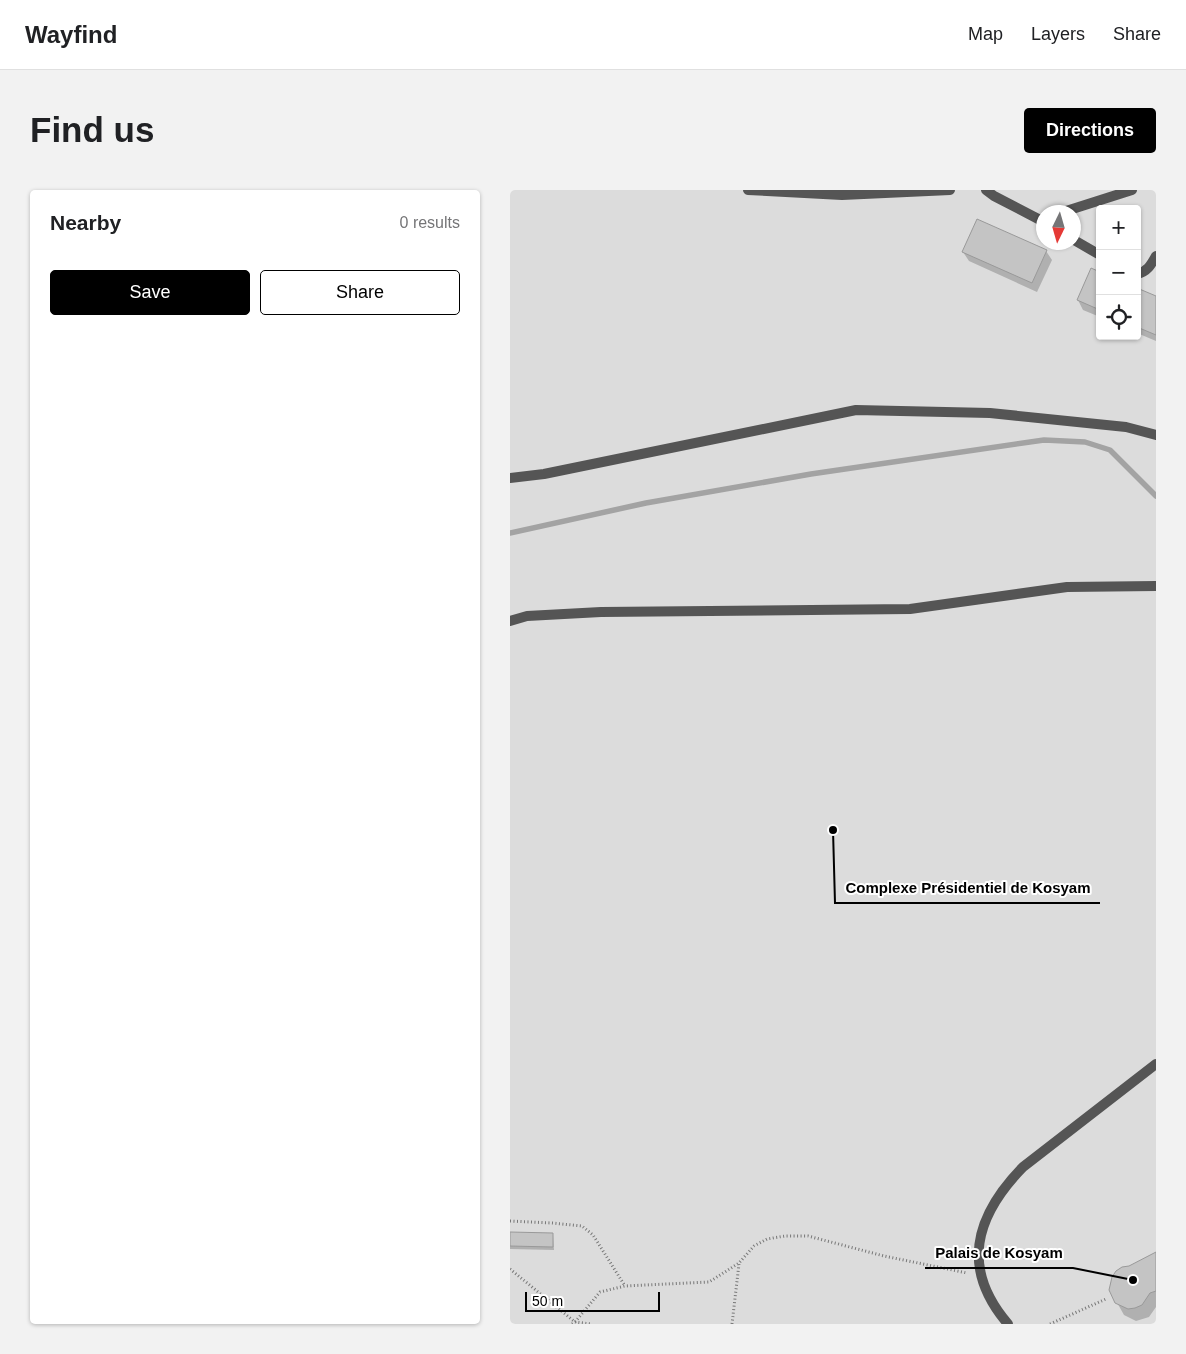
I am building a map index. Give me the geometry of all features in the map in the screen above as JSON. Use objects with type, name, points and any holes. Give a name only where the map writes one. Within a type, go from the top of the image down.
[{"type":"lane","points":[[748,190],[842,195],[950,190]]},
{"type":"lane","points":[[986,190],[1036,217]]},
{"type":"lane","points":[[1081,206],[1132,190]]},
{"type":"lane","points":[[1081,244],[1096,253]]},
{"type":"lane","points":[[1141,273],[1148,268],[1156,256]]},
{"type":"lane","points":[[510,478],[544,474],[856,410],[990,413],[1126,427],[1156,436]]},
{"type":"lane","points":[[510,622],[527,616],[601,612],[910,610],[1067,587],[1156,586]]},
{"type":"lane","points":[[1008,1324],[988,1295],[980,1274],[978,1253],[980,1237],[992,1205],[1006,1184],[1023,1167],[1156,1064]]},
{"type":"path","points":[[510,1222],[582,1226],[593,1235],[625,1286]]},
{"type":"path","points":[[574,1323],[600,1292],[625,1286],[709,1282],[739,1263],[754,1246],[767,1239],[785,1236],[808,1236],[884,1256],[953,1271],[980,1274]]},
{"type":"path","points":[[732,1324],[739,1263]]},
{"type":"path","points":[[510,1269],[574,1323],[591,1324]]},
{"type":"path","points":[[1050,1324],[1106,1299]]},
{"type":"shaded area","points":[[510,190],[1156,190],[1156,1324],[510,1324]]},
{"type":"building","points":[[977,219],[1036,245],[1036,250],[1047,250],[1032,283],[962,252]]},
{"type":"building","points":[[1091,268],[1096,270],[1096,308],[1077,300]]},
{"type":"building","points":[[1141,290],[1156,296],[1156,335],[1141,329]]},
{"type":"building","points":[[510,1232],[553,1233],[553,1247],[510,1246]]},
{"type":"building","points":[[1156,1252],[1156,1291],[1150,1293],[1142,1305],[1135,1308],[1128,1309],[1115,1303],[1109,1290],[1112,1277],[1116,1271]]},
{"type":"waterway","points":[[510,533],[646,503],[811,474],[1044,440],[1085,442],[1110,450],[1156,496]]},
{"type":"place","name":"Complexe Présidentiel de Kosyam","points":[[833,830]]},
{"type":"place","name":"Palais de Kosyam","points":[[1133,1280]]}]
